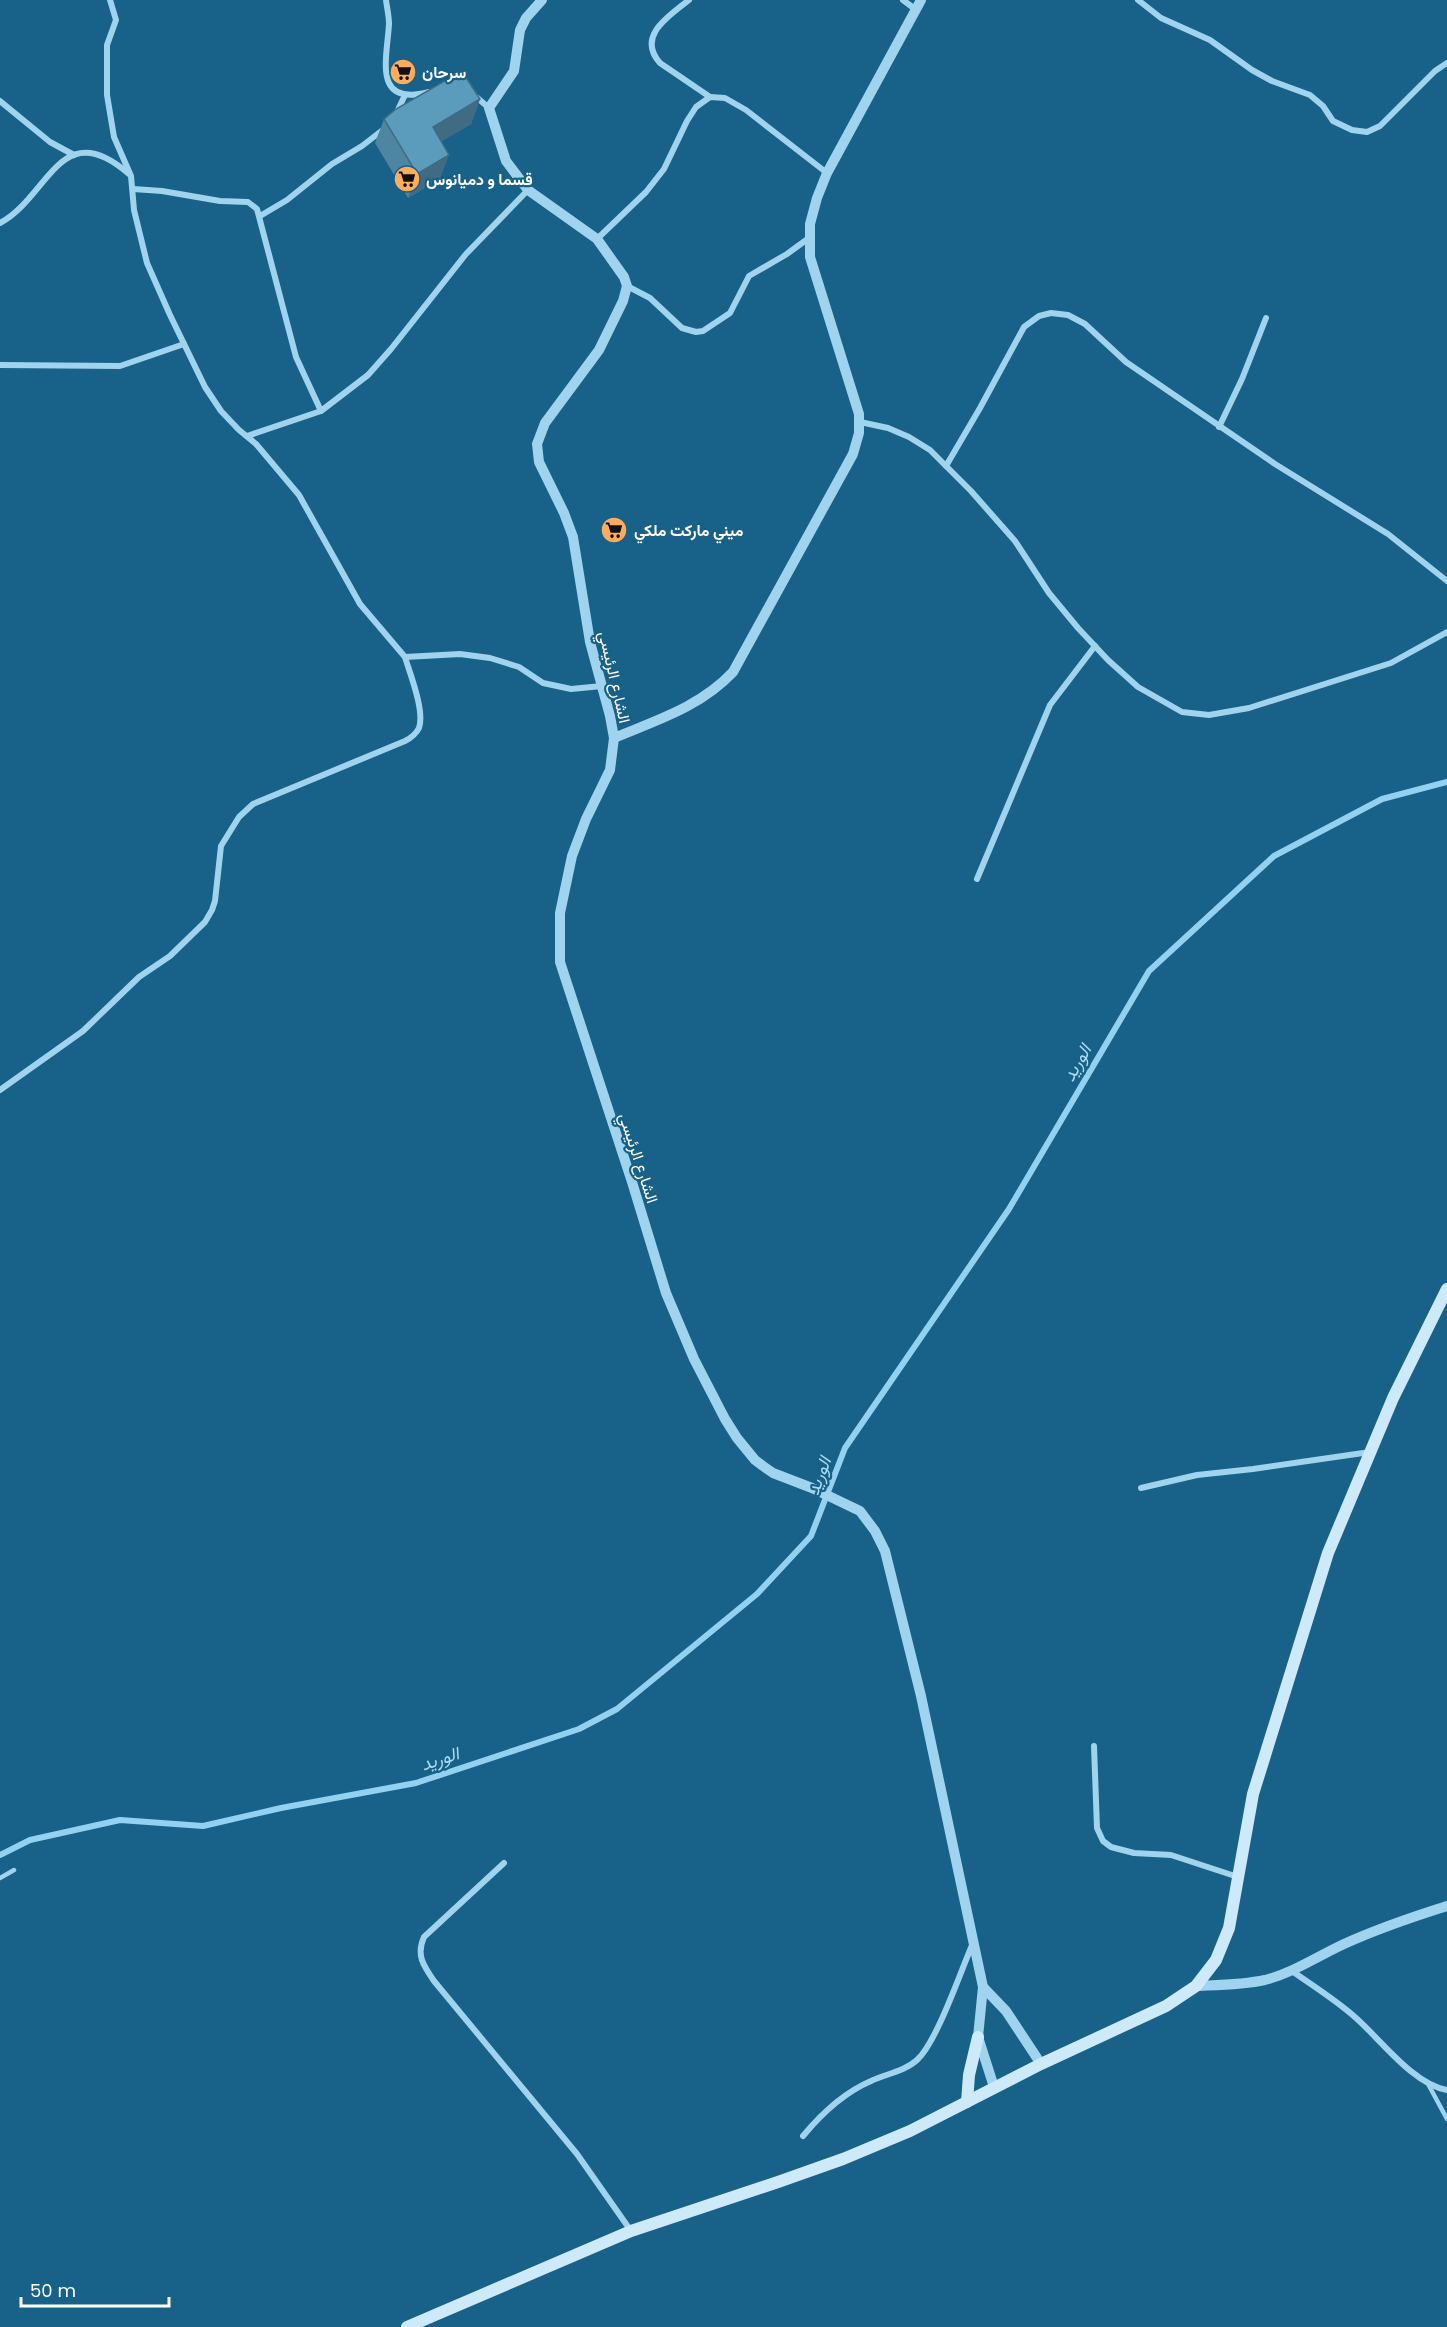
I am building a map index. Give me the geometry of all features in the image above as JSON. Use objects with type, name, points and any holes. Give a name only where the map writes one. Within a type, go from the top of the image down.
[{"type":"main road","points":[[407,2327],[631,2231],[843,2159],[910,2131],[1041,2064],[1166,2006],[1196,1986],[1216,1960],[1229,1928],[1253,1794],[1329,1553],[1393,1398],[1447,1289]]},
{"type":"main road","points":[[967,2102],[969,2075],[978,2037]]},
{"type":"street","points":[[0,1090],[83,1031],[140,977],[170,956],[204,922],[215,901],[222,846],[239,817],[253,804],[396,745],[414,735],[420,721],[405,657],[360,604],[299,495],[256,444],[222,411],[204,387],[147,263],[134,210],[131,176],[114,137],[107,96],[107,45],[116,20],[111,0]]},
{"type":"street","points":[[386,0],[389,22],[385,54],[386,80],[390,87],[405,96],[438,89]]},
{"type":"street","points":[[489,108],[514,71],[520,30],[526,18],[542,0]]},
{"type":"street","points":[[689,0],[669,16],[656,31],[651,40],[654,56],[660,63],[710,97],[724,98],[746,110],[827,173]]},
{"type":"street","points":[[614,738],[694,704],[715,690],[733,672],[849,464],[857,444],[860,422],[858,405],[810,257],[809,238],[813,211],[827,173],[918,5],[903,0]]},
{"type":"street","points":[[1138,0],[1161,18],[1210,40],[1252,70],[1272,81],[1310,95],[1323,106],[1333,121],[1352,130],[1367,132],[1380,126],[1435,71],[1447,63]]},
{"type":"street","points":[[467,93],[476,95],[489,108],[506,161],[528,190],[597,239],[624,277],[627,286],[650,298],[682,328],[704,332],[730,313],[749,276],[809,238]]},
{"type":"street","points":[[392,119],[405,96]]},
{"type":"street","points":[[597,239],[646,192],[664,169],[696,107],[710,97]]},
{"type":"street","points":[[0,101],[50,142],[74,156]]},
{"type":"street","points":[[260,216],[287,200],[332,164],[369,141],[387,126]]},
{"type":"street","points":[[0,223],[26,203],[46,176],[60,163],[80,152],[95,154],[114,161],[131,176]]},
{"type":"street","points":[[133,189],[162,191],[220,201],[248,202],[257,209],[296,357],[321,411]]},
{"type":"street","points":[[247,436],[321,411],[368,375],[466,254],[528,190]]},
{"type":"street","name":"الشارع الرئيسي","points":[[627,286],[623,301],[599,350],[545,423],[537,444],[539,462],[573,537],[590,642],[614,738],[610,770],[578,837],[565,884],[559,922],[560,962],[666,1293],[709,1390],[737,1438],[755,1460],[774,1473],[860,1511],[880,1541],[892,1575],[921,1696],[974,1940]]},
{"type":"street","points":[[946,466],[1024,327],[1039,316],[1051,313],[1068,315],[1085,324],[1126,362],[1219,427],[1388,534],[1447,581]]},
{"type":"street","points":[[1219,427],[1242,379],[1266,318]]},
{"type":"street","points":[[0,364],[120,366],[184,344]]},
{"type":"street","points":[[860,422],[888,428],[930,450],[971,491],[1015,541],[1049,593],[1095,646],[1138,687],[1182,712],[1209,715],[1249,708],[1390,663],[1447,632]]},
{"type":"street","points":[[977,879],[1050,705],[1095,646]]},
{"type":"street","points":[[405,657],[460,654],[490,658],[519,667],[543,683],[571,689],[602,686]]},
{"type":"street","points":[[1142,1488],[1197,1475],[1370,1452]]},
{"type":"street","points":[[1094,1746],[1097,1828],[1103,1841],[1111,1847],[1124,1851],[1171,1855],[1238,1877]]},
{"type":"street","points":[[504,1863],[424,1937],[419,1949],[420,1959],[434,1981],[577,2154],[631,2231]]},
{"type":"street","points":[[1196,1986],[1245,1984],[1267,1979],[1396,1922],[1447,1906]]},
{"type":"street","points":[[974,1940],[983,1987],[978,2037],[994,2087]]},
{"type":"street","points":[[803,2136],[832,2105],[849,2092],[904,2068],[922,2054],[933,2037],[974,1940]]},
{"type":"street","points":[[1291,1970],[1341,2006],[1406,2067],[1427,2082],[1447,2090]]},
{"type":"street","points":[[983,1987],[1006,2011],[1041,2064]]},
{"type":"lane","points":[[0,1878],[14,1870]]},
{"type":"lane","points":[[1427,2082],[1447,2119]]},
{"type":"building","points":[[462,71],[480,99],[433,127],[449,155],[417,174],[384,119],[396,109]]},
{"type":"waterway","name":"الوريد","points":[[0,1855],[30,1840],[120,1820],[203,1826],[281,1808],[416,1783],[579,1729],[617,1709],[757,1594],[811,1536],[845,1448],[1009,1209],[1149,971],[1274,856],[1382,799],[1447,782]]},
{"type":"place","name":"سرحان","points":[[403,72]]},
{"type":"place","name":"قسما و دميانوس","points":[[407,179]]},
{"type":"place","name":"ميني ماركت ملكي","points":[[614,530]]}]
